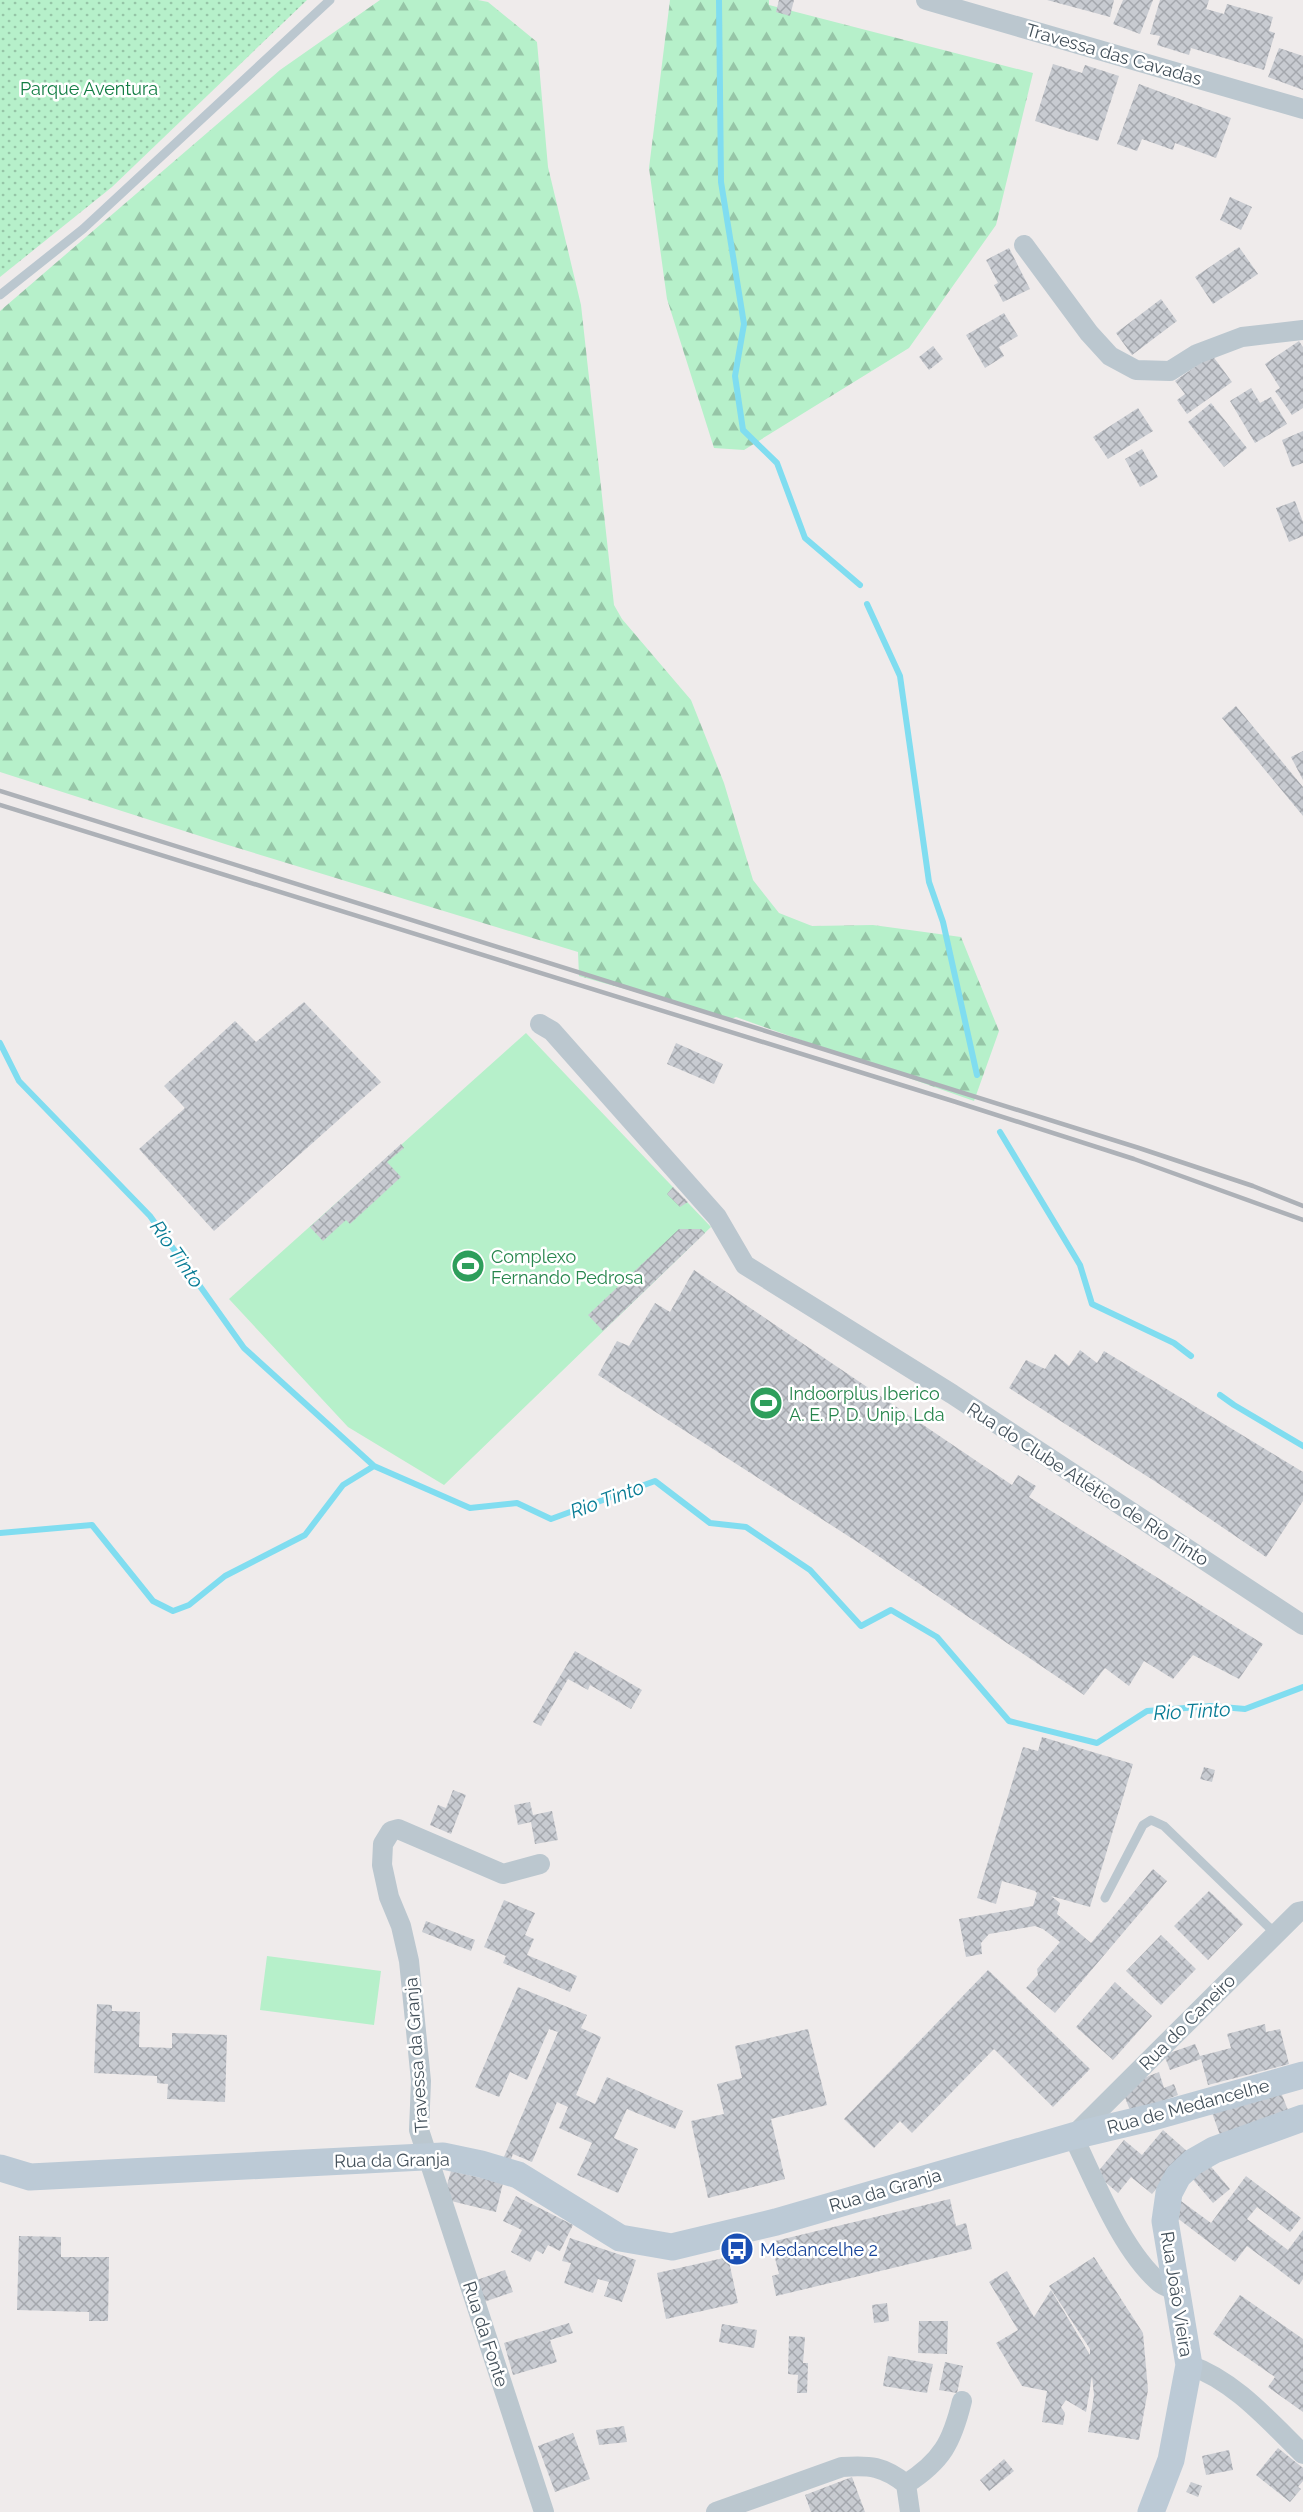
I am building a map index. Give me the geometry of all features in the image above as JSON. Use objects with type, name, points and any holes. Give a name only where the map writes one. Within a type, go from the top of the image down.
[{"type":"street","name":"Travessa das Cavadas","points":[[926,0],[1303,109]]},
{"type":"street","points":[[1024,245],[1089,333],[1110,356],[1136,370],[1170,371],[1197,354],[1242,338],[1303,330]]},
{"type":"street","name":"Rua do Clube Atlético de Rio Tinto","points":[[540,1024],[552,1031],[717,1217],[745,1265],[952,1394],[1303,1625]]},
{"type":"street","name":"Travessa da Granja","points":[[427,2157],[419,2130],[421,2081],[409,1961],[401,1926],[388,1897],[382,1865],[383,1844],[391,1831],[398,1829],[504,1874],[540,1864]]},
{"type":"street","name":"Rua do Caneiro","points":[[1073,2136],[1298,1912],[1303,1911]]},
{"type":"street","name":"Rua de Medancelhe","points":[[1073,2136],[1153,2117],[1303,2075]]},
{"type":"street","name":"Rua João Vieira","points":[[1150,2512],[1171,2460],[1189,2366],[1165,2221],[1169,2193],[1178,2176],[1193,2162],[1214,2150],[1303,2118]]},
{"type":"street","points":[[1073,2136],[1110,2211],[1141,2265],[1162,2285],[1177,2290]]},
{"type":"street","name":"Rua da Granja","points":[[0,2168],[30,2177],[443,2156],[518,2175],[620,2238],[672,2247],[776,2222],[1073,2136]]},
{"type":"street","name":"Rua da Fonte","points":[[427,2157],[544,2512]]},
{"type":"street","points":[[1189,2366],[1209,2372],[1224,2383],[1303,2454]]},
{"type":"street","points":[[906,2484],[929,2469],[946,2447],[957,2422],[962,2401]]},
{"type":"street","points":[[716,2512],[842,2467],[875,2467],[891,2473],[906,2484],[910,2512]]},
{"type":"lane","points":[[0,296],[83,229],[330,0]]},
{"type":"lane","points":[[1105,1898],[1143,1825],[1151,1820],[1164,1826],[1276,1934]]},
{"type":"green space","name":"Parque Aventura","points":[[0,0],[307,0],[112,187],[0,277]]},
{"type":"green space","points":[[380,0],[478,0],[488,2],[537,42],[548,167],[581,305],[614,605],[622,619],[691,700],[724,783],[753,880],[779,913],[812,926],[873,925],[961,937],[999,1031],[974,1101],[736,1017],[731,1019],[579,976],[578,952],[228,845],[0,772],[0,311],[280,70]]},
{"type":"green space","points":[[670,0],[769,0],[769,5],[1033,73],[996,225],[909,348],[744,450],[714,448],[667,299],[649,168]]},
{"type":"green space","name":"Complexo Fernando Pedrosa","points":[[526,1033],[711,1227],[444,1485],[348,1427],[229,1299]]},
{"type":"green space","points":[[267,1956],[381,1971],[374,2025],[260,2010]]},
{"type":"building","points":[[779,0],[794,0],[790,16],[776,12]]},
{"type":"building","points":[[1047,0],[1114,0],[1110,17]]},
{"type":"building","points":[[1123,0],[1153,0],[1140,34],[1113,24]]},
{"type":"building","points":[[1160,0],[1209,0],[1206,9],[1224,14],[1227,4],[1273,17],[1269,31],[1275,33],[1264,70],[1191,48],[1189,55],[1157,45],[1160,36],[1150,34]]},
{"type":"building","points":[[1279,48],[1303,56],[1303,90],[1268,77]]},
{"type":"building","points":[[1053,64],[1082,73],[1085,65],[1119,76],[1098,141],[1035,121]]},
{"type":"building","points":[[1139,84],[1231,118],[1216,158],[1175,143],[1173,150],[1142,139],[1137,151],[1117,144]]},
{"type":"building","points":[[1230,197],[1252,207],[1241,230],[1220,220]]},
{"type":"building","points":[[1239,247],[1258,274],[1213,304],[1195,277]]},
{"type":"building","points":[[1009,248],[1030,289],[1003,302],[994,285],[998,283],[986,260]]},
{"type":"building","points":[[1161,299],[1177,321],[1132,355],[1116,333]]},
{"type":"building","points":[[1004,313],[1018,336],[999,347],[1004,356],[985,368],[966,335]]},
{"type":"building","points":[[1299,341],[1303,347],[1303,408],[1292,415],[1275,391],[1280,388],[1265,364]]},
{"type":"building","points":[[933,346],[943,359],[929,370],[919,357]]},
{"type":"building","points":[[1212,355],[1232,382],[1187,414],[1177,400],[1185,394],[1175,381]]},
{"type":"building","points":[[1251,388],[1260,403],[1271,397],[1287,424],[1255,443],[1230,401]]},
{"type":"building","points":[[1211,403],[1247,448],[1224,467],[1188,422]]},
{"type":"building","points":[[1138,408],[1153,431],[1108,459],[1093,437]]},
{"type":"building","points":[[1303,431],[1303,463],[1292,467],[1282,440]]},
{"type":"building","points":[[1142,449],[1158,477],[1140,487],[1125,459]]},
{"type":"building","points":[[1295,501],[1303,522],[1303,536],[1289,542],[1276,508]]},
{"type":"building","points":[[1236,706],[1303,787],[1303,816],[1222,718]]},
{"type":"building","points":[[1303,751],[1303,780],[1291,757]]},
{"type":"building","points":[[304,1002],[381,1082],[214,1231],[139,1149],[185,1108],[164,1086],[235,1021],[256,1042]]},
{"type":"building","points":[[676,1043],[723,1064],[714,1084],[667,1064]]},
{"type":"building","points":[[401,1144],[404,1148],[387,1162],[401,1177],[350,1224],[346,1220],[323,1241],[310,1227]]},
{"type":"building","points":[[673,1187],[688,1202],[680,1207],[667,1194]]},
{"type":"building","points":[[679,1229],[701,1229],[705,1233],[603,1331],[588,1315]]},
{"type":"building","points":[[694,1270],[1012,1485],[1018,1475],[1036,1486],[1029,1497],[1263,1644],[1239,1679],[1193,1655],[1173,1679],[1144,1661],[1129,1686],[1105,1668],[1084,1695],[859,1543],[598,1375],[617,1341],[629,1346],[655,1303],[670,1312]]},
{"type":"building","points":[[1080,1350],[1097,1363],[1104,1351],[1303,1472],[1303,1501],[1266,1557],[1156,1482],[1009,1388],[1026,1360],[1045,1369],[1055,1354],[1069,1366]]},
{"type":"building","points":[[575,1651],[642,1690],[631,1709],[590,1685],[588,1690],[568,1679],[541,1726],[533,1722]]},
{"type":"building","points":[[1042,1737],[1133,1764],[1090,1907],[1051,1896],[1060,1903],[1057,1914],[1091,1943],[1153,1869],[1167,1881],[1055,2013],[1026,1988],[1038,1975],[1037,1969],[1060,1942],[1035,1926],[989,1934],[981,1943],[982,1954],[966,1957],[959,1919],[1033,1906],[1037,1893],[1035,1891],[1002,1881],[996,1904],[977,1898],[1023,1747],[1038,1751]]},
{"type":"building","points":[[1204,1767],[1215,1770],[1212,1782],[1200,1779]]},
{"type":"building","points":[[453,1790],[466,1795],[451,1834],[430,1825],[438,1805],[446,1808]]},
{"type":"building","points":[[530,1802],[533,1815],[552,1811],[558,1840],[535,1844],[531,1822],[518,1825],[514,1805]]},
{"type":"building","points":[[1209,1891],[1243,1924],[1208,1960],[1174,1926]]},
{"type":"building","points":[[504,1900],[535,1913],[525,1935],[534,1939],[527,1955],[577,1976],[570,1992],[503,1963],[506,1956],[484,1947]]},
{"type":"building","points":[[426,1921],[475,1940],[471,1951],[422,1932]]},
{"type":"building","points":[[1161,1935],[1196,1969],[1161,2005],[1126,1971]]},
{"type":"building","points":[[988,1970],[1090,2069],[1053,2107],[994,2049],[912,2133],[900,2121],[874,2148],[844,2119]]},
{"type":"building","points":[[1115,1982],[1152,2016],[1113,2060],[1076,2027]]},
{"type":"building","points":[[518,1987],[587,2015],[581,2028],[601,2037],[576,2095],[595,2104],[607,2077],[683,2111],[675,2129],[627,2109],[614,2138],[638,2149],[618,2193],[577,2175],[592,2143],[559,2128],[568,2107],[557,2102],[532,2162],[513,2154],[510,2162],[503,2159],[558,2032],[549,2029],[527,2080],[510,2072],[499,2097],[475,2087]]},
{"type":"building","points":[[97,2004],[112,2005],[112,2011],[140,2012],[139,2047],[172,2048],[172,2033],[227,2035],[225,2102],[167,2099],[168,2084],[157,2083],[157,2076],[94,2073]]},
{"type":"building","points":[[1265,2024],[1266,2032],[1280,2029],[1289,2064],[1208,2085],[1201,2059],[1170,2070],[1164,2055],[1195,2044],[1200,2056],[1231,2048],[1227,2034]]},
{"type":"building","points":[[808,2029],[827,2105],[771,2119],[785,2179],[708,2198],[691,2121],[724,2114],[717,2084],[742,2078],[735,2046]]},
{"type":"building","points":[[1159,2072],[1164,2088],[1174,2084],[1178,2095],[1131,2113],[1121,2087]]},
{"type":"building","points":[[1278,2085],[1288,2110],[1220,2135],[1211,2110]]},
{"type":"building","points":[[1163,2130],[1188,2152],[1152,2194],[1131,2177],[1118,2193],[1096,2174],[1124,2140],[1142,2155]]},
{"type":"building","points":[[1207,2162],[1230,2189],[1213,2203],[1190,2176]]},
{"type":"building","points":[[451,2171],[503,2183],[496,2212],[443,2199]]},
{"type":"building","points":[[1246,2176],[1301,2218],[1290,2232],[1257,2207],[1247,2219],[1288,2250],[1303,2230],[1303,2279],[1299,2285],[1247,2246],[1235,2262],[1172,2214],[1181,2201],[1211,2223]]},
{"type":"building","points":[[516,2196],[573,2225],[560,2251],[548,2245],[543,2254],[536,2250],[530,2262],[511,2252],[522,2230],[503,2221]]},
{"type":"building","points":[[950,2199],[956,2226],[966,2223],[972,2249],[776,2296],[772,2276],[779,2274],[771,2242]]},
{"type":"building","points":[[19,2236],[61,2237],[61,2257],[109,2257],[108,2321],[89,2321],[89,2312],[17,2310]]},
{"type":"building","points":[[570,2238],[636,2260],[622,2302],[604,2296],[609,2282],[598,2279],[593,2293],[564,2283],[571,2263],[562,2261]]},
{"type":"building","points":[[728,2257],[738,2303],[666,2319],[657,2273]]},
{"type":"building","points":[[1094,2257],[1143,2333],[1148,2390],[1139,2440],[1088,2432],[1094,2395],[1092,2376],[1086,2412],[1066,2400],[1061,2407],[1065,2413],[1063,2425],[1042,2422],[1047,2391],[1022,2386],[996,2343],[1018,2330],[989,2282],[1007,2271],[1034,2317],[1051,2290],[1090,2355],[1090,2349],[1049,2286]]},
{"type":"building","points":[[505,2270],[513,2292],[481,2303],[474,2281]]},
{"type":"building","points":[[1240,2295],[1303,2339],[1303,2412],[1268,2387],[1275,2377],[1213,2334]]},
{"type":"building","points":[[887,2303],[889,2321],[874,2323],[872,2305]]},
{"type":"building","points":[[919,2321],[948,2321],[947,2354],[918,2353]]},
{"type":"building","points":[[569,2323],[573,2333],[550,2340],[557,2362],[513,2375],[504,2343]]},
{"type":"building","points":[[722,2324],[757,2330],[754,2348],[719,2342]]},
{"type":"building","points":[[789,2336],[805,2337],[803,2363],[808,2363],[807,2393],[797,2393],[798,2375],[788,2374]]},
{"type":"building","points":[[888,2356],[933,2364],[927,2393],[883,2386]]},
{"type":"building","points":[[945,2362],[963,2366],[957,2393],[939,2390]]},
{"type":"building","points":[[624,2426],[627,2442],[599,2445],[596,2430]]},
{"type":"building","points":[[573,2433],[590,2479],[555,2492],[538,2446]]},
{"type":"building","points":[[1278,2448],[1303,2468],[1303,2481],[1298,2487],[1301,2489],[1290,2502],[1256,2475]]},
{"type":"building","points":[[1229,2450],[1233,2470],[1206,2475],[1202,2456]]},
{"type":"building","points":[[1004,2459],[1014,2471],[989,2491],[980,2480]]},
{"type":"building","points":[[852,2477],[865,2512],[811,2512],[805,2495]]},
{"type":"building","points":[[1191,2482],[1202,2486],[1198,2497],[1186,2492]]},
{"type":"waterway","points":[[719,0],[721,182],[744,324],[735,376],[743,430],[777,463],[805,538],[860,585]]},
{"type":"waterway","points":[[867,604],[900,676],[929,882],[943,922],[977,1075]]},
{"type":"waterway","name":"Rio Tinto","points":[[0,1043],[19,1081],[150,1216],[244,1348],[374,1466],[470,1508],[517,1503],[551,1519],[655,1481],[710,1523],[746,1527],[810,1570],[861,1626],[891,1610],[937,1637],[1009,1721],[1097,1743],[1147,1711],[1211,1706],[1245,1709],[1303,1687]]},
{"type":"waterway","points":[[1000,1132],[1080,1265],[1092,1304],[1174,1343],[1191,1356]]},
{"type":"waterway","points":[[1220,1395],[1303,1446]]},
{"type":"waterway","points":[[0,1533],[92,1525],[153,1601],[173,1611],[189,1605],[225,1576],[305,1535],[343,1485],[374,1466]]},
{"type":"railway","points":[[0,791],[1139,1148],[1253,1186],[1303,1206]]},
{"type":"railway","points":[[0,805],[956,1102],[1134,1159],[1303,1220]]},
{"type":"place","name":"Complexo Fernando Pedrosa","points":[[468,1266]]},
{"type":"place","name":"Indoorplus Iberico A. E. P. D. Unip. Lda","points":[[766,1403]]},
{"type":"place","name":"Medancelhe 2","points":[[737,2249]]}]
